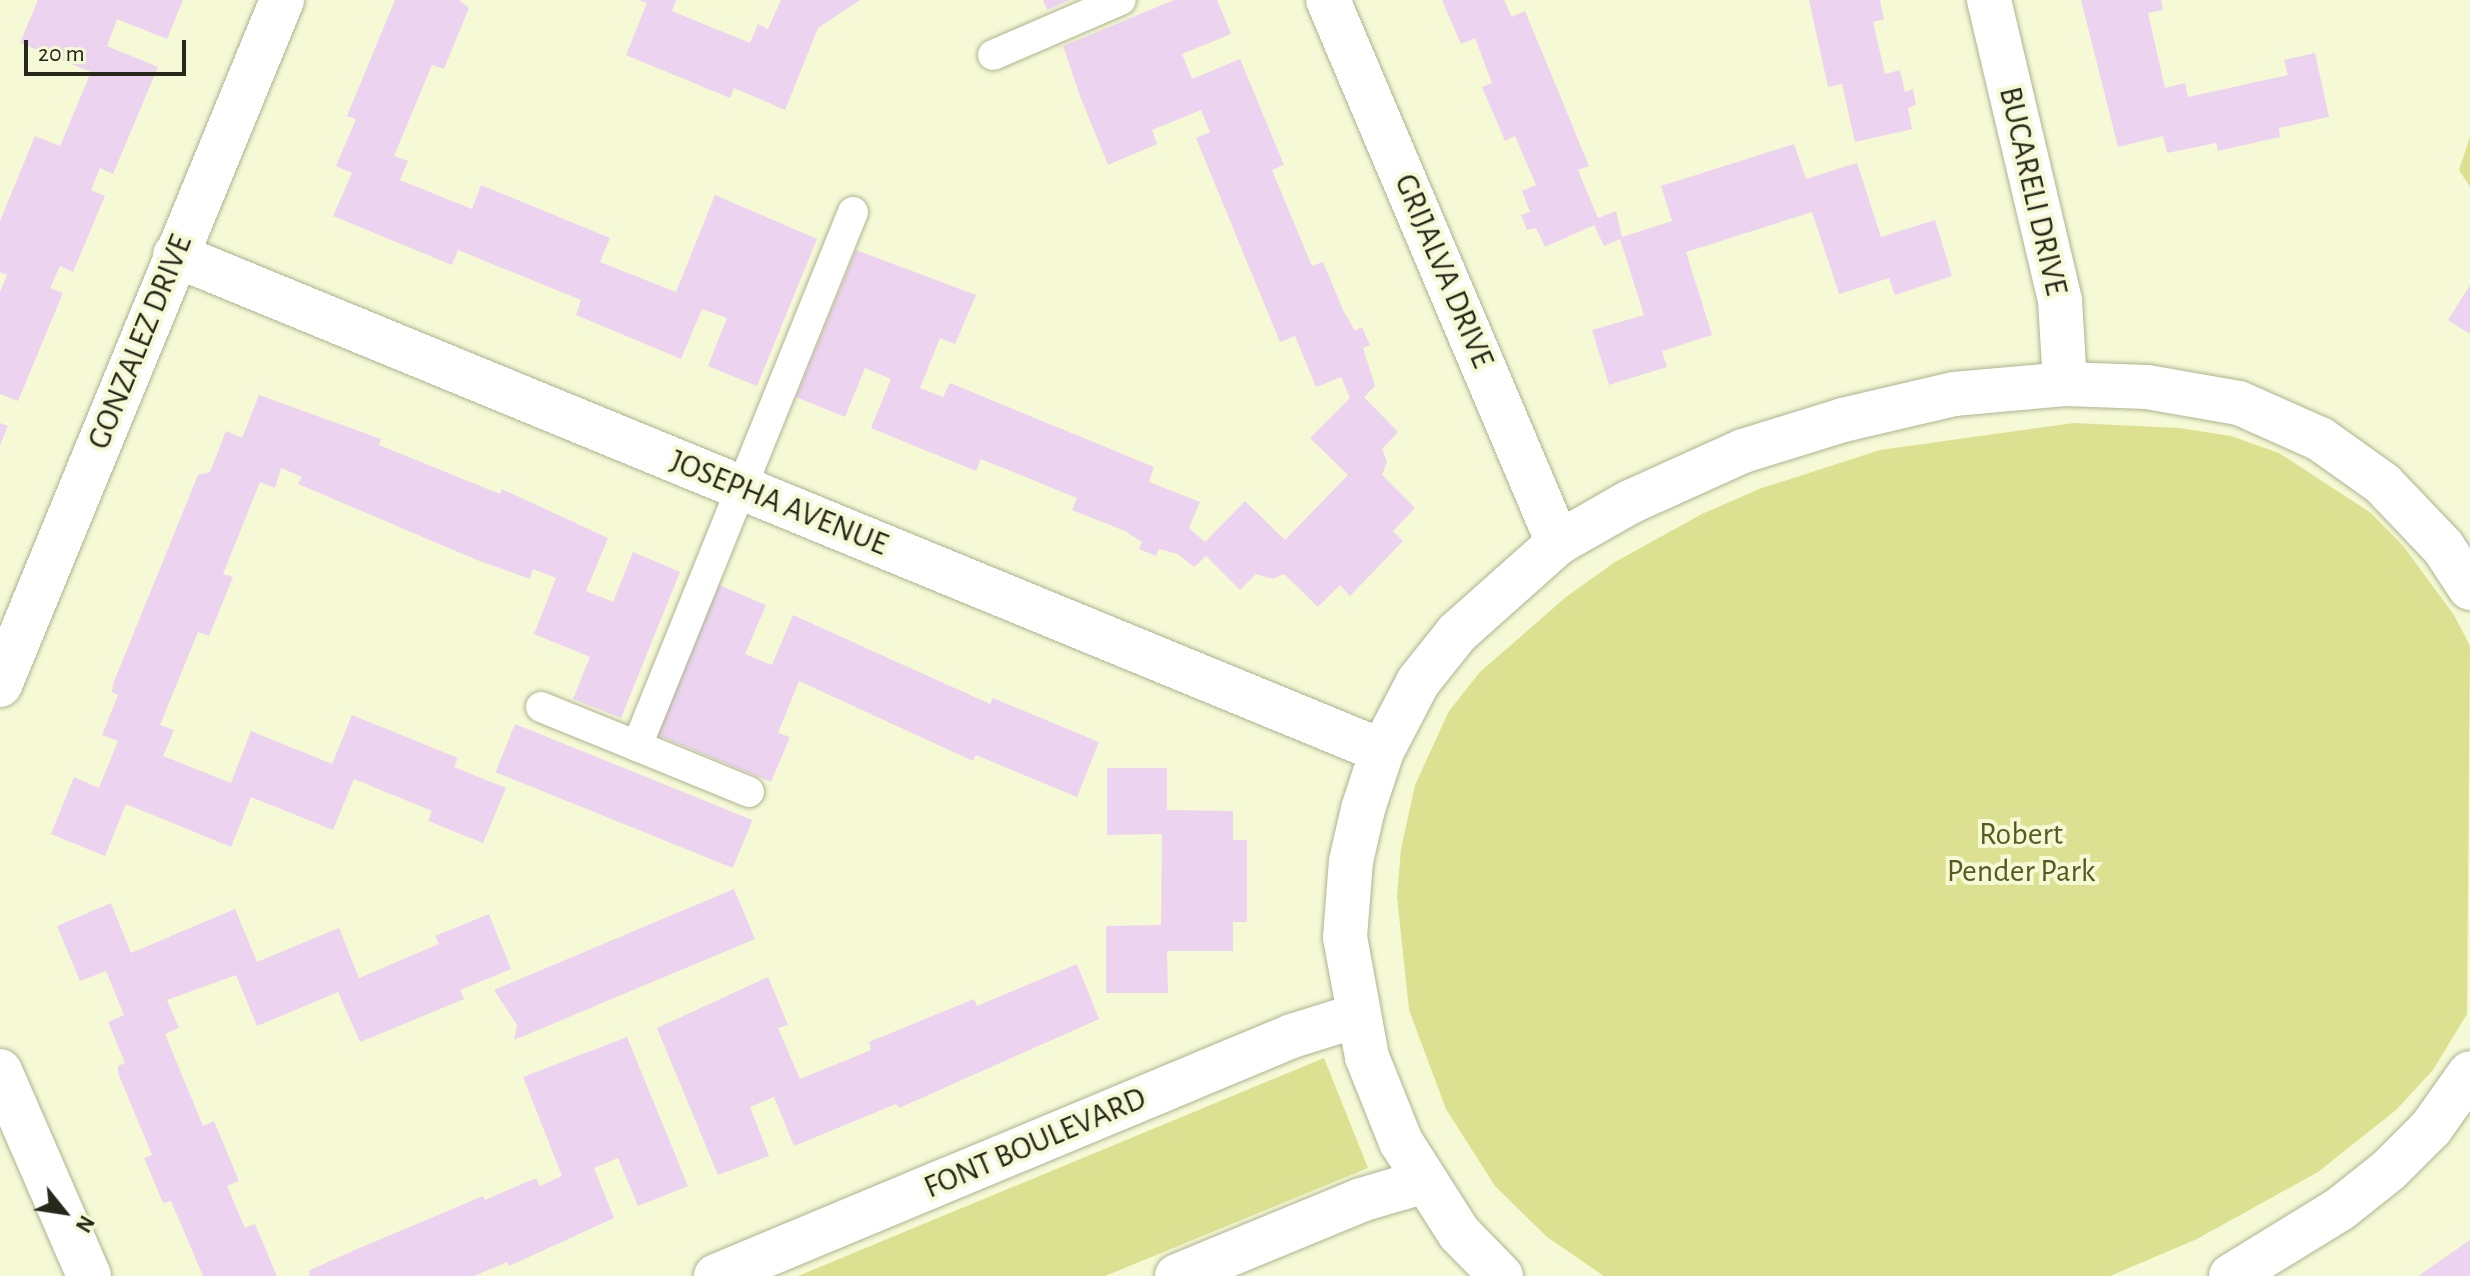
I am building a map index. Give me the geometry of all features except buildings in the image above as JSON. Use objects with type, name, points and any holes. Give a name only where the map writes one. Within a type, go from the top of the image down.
[{"type":"street","name":"GONZALEZ DRIVE","points":[[0,685],[282,0]]},
{"type":"street","name":"GRIJALVA DRIVE","points":[[1328,0],[1558,543]]},
{"type":"street","name":"BUCARELI DRIVE","points":[[1989,0],[2060,300],[2065,384]]},
{"type":"street","name":"JOSEPHA AVENUE","points":[[175,255],[1382,751]]},
{"type":"street","points":[[1501,1276],[1459,1233],[1422,1182],[1401,1142],[1356,1016],[1345,942],[1351,861],[1382,751],[1418,682],[1457,633],[1558,543],[1630,502],[1743,451],[1954,394],[2065,384],[2158,388],[2239,403],[2320,439],[2383,484],[2443,547],[2470,588]]},
{"type":"street","name":"FONT BOULEVARD","points":[[716,1276],[1292,1036],[1356,1016]]},
{"type":"street","points":[[0,1071],[89,1276]]},
{"type":"street","points":[[2255,1270],[2388,1171],[2431,1128],[2470,1073]]},
{"type":"street","points":[[1177,1276],[1361,1200],[1422,1182]]},
{"type":"lane","points":[[993,55],[1121,0]]},
{"type":"lane","points":[[637,746],[853,212]]},
{"type":"lane","points":[[541,707],[749,792]]},
{"type":"green space","points":[[2470,137],[2470,187],[2459,170]]},
{"type":"green space","name":"Robert Pender Park","points":[[2074,423],[2179,428],[2231,436],[2279,453],[2371,513],[2404,547],[2454,615],[2470,646],[2467,1014],[2433,1070],[2396,1110],[2318,1172],[2197,1239],[2110,1276],[1604,1276],[1547,1237],[1495,1186],[1446,1109],[1409,1010],[1397,896],[1401,849],[1415,785],[1449,711],[1480,672],[1566,597],[1615,562],[1702,514],[1759,489],[1880,450]]},
{"type":"green space","points":[[1324,1058],[1368,1168],[1105,1276],[798,1276]]}]
